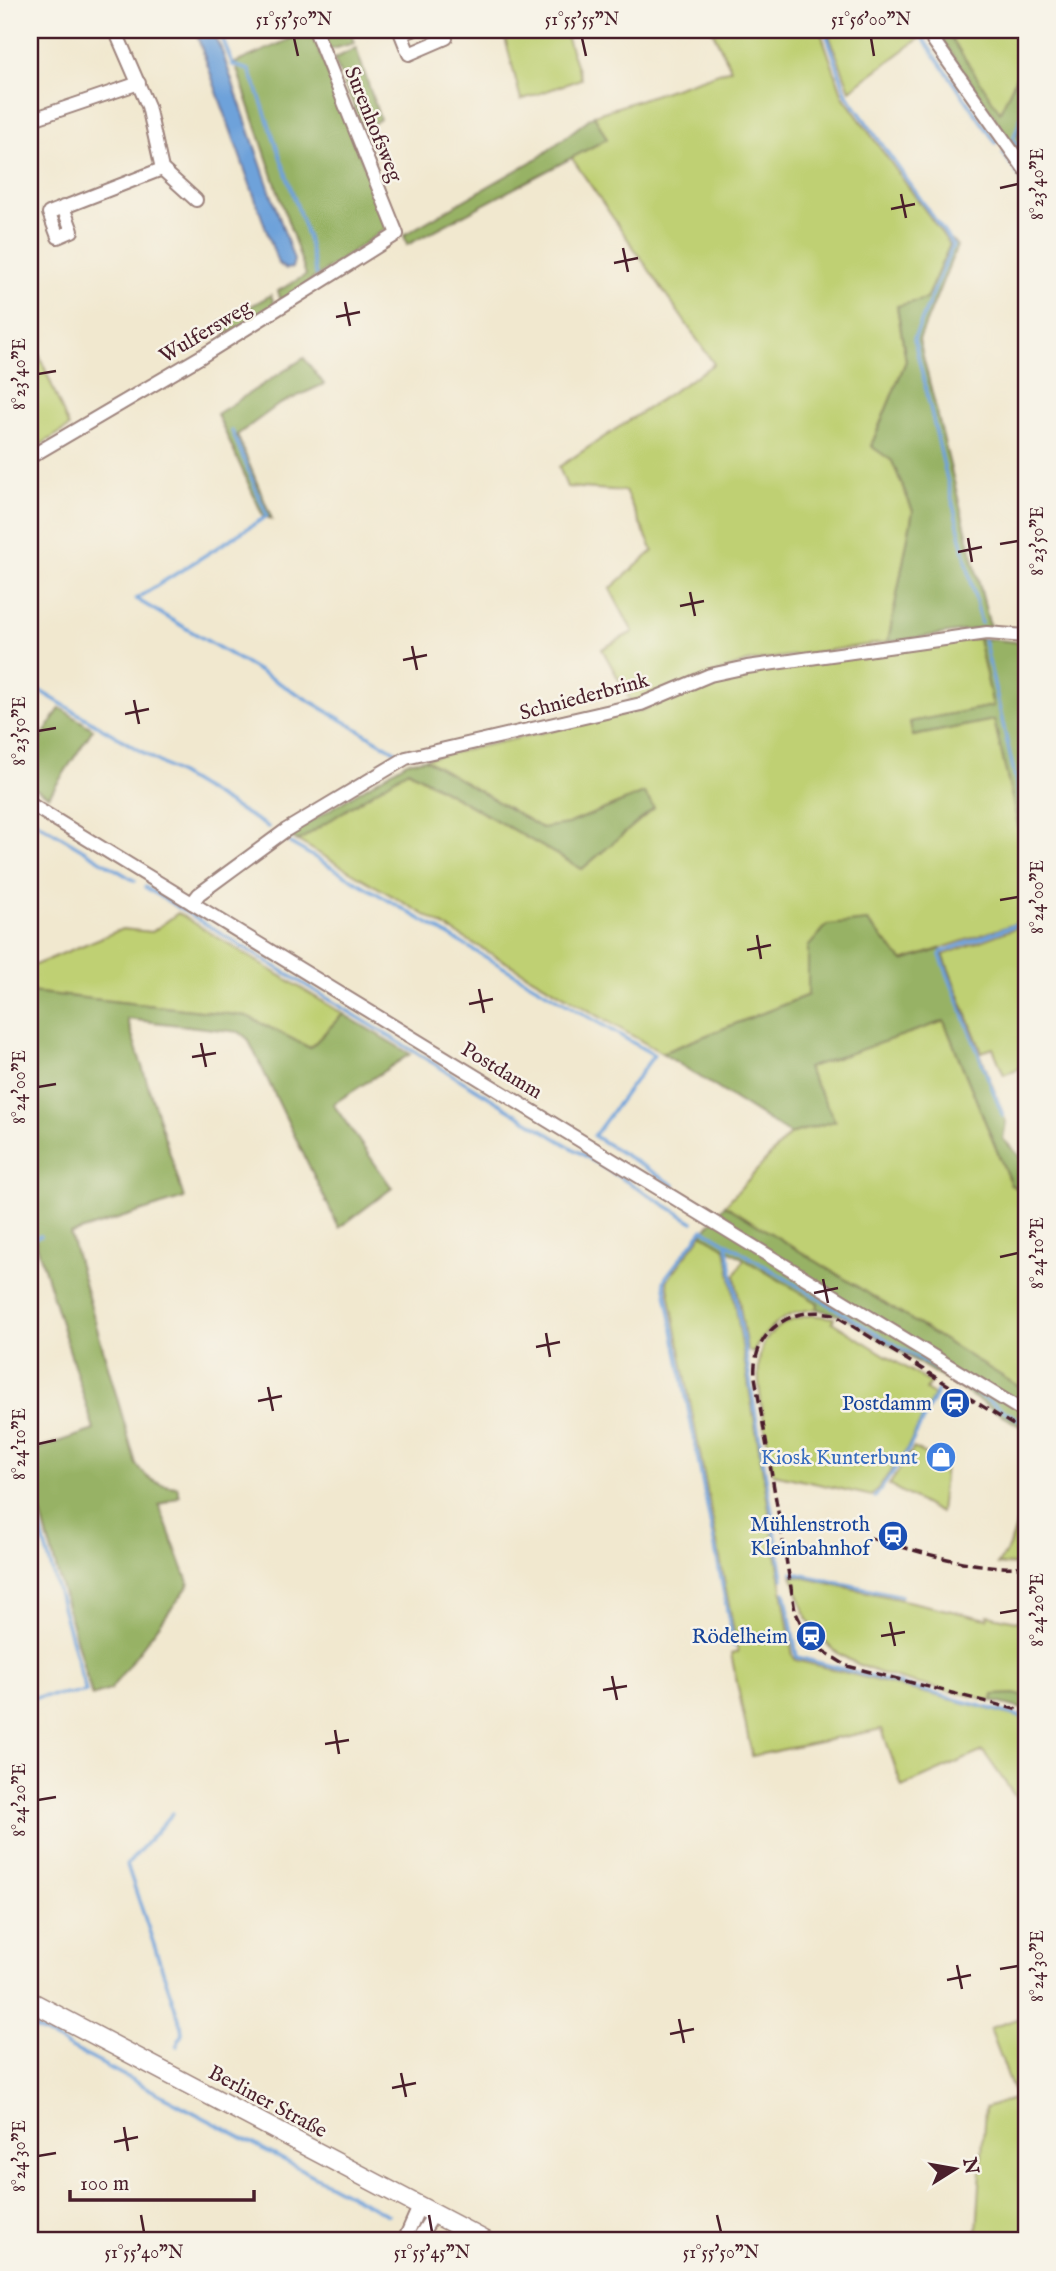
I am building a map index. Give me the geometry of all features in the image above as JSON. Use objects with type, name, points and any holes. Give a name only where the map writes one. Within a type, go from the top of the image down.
[{"type":"main road","name":"Berliner Straße","points":[[30,2001],[424,2216],[460,2241]]},
{"type":"main road","name":"Berliner Straße","points":[[30,2012],[424,2216],[486,2241]]},
{"type":"street","points":[[116,30],[139,83],[159,142],[162,169],[196,200]]},
{"type":"street","name":"Surenhofsweg","points":[[315,30],[397,233]]},
{"type":"street","points":[[413,30],[401,34],[408,54],[446,38],[444,30]]},
{"type":"street","points":[[926,30],[1026,171]]},
{"type":"street","points":[[30,120],[139,83]]},
{"type":"street","points":[[63,207],[162,169]]},
{"type":"street","name":"Wulfersweg","points":[[30,457],[202,356],[397,233]]},
{"type":"street","name":"Schniederbrink","points":[[192,903],[199,894],[286,830],[406,758],[641,704],[710,675],[747,667],[987,633],[1026,636]]},
{"type":"street","name":"Postdamm","points":[[30,804],[1026,1413]]},
{"type":"street","points":[[404,2241],[424,2216]]},
{"type":"street","points":[[417,2241],[424,2216]]},
{"type":"green space","points":[[311,30],[388,227],[281,301],[278,291],[306,275],[235,63]]},
{"type":"green space","points":[[321,30],[350,30],[354,43],[329,50]]},
{"type":"green space","points":[[503,30],[564,30],[581,79],[521,100]]},
{"type":"green space","points":[[712,30],[820,30],[843,96],[950,245],[926,299],[897,307],[906,361],[871,446],[892,460],[913,511],[888,642],[747,662],[632,703],[602,649],[633,632],[610,589],[653,551],[625,491],[567,487],[559,467],[714,364],[571,157],[607,139],[594,115],[731,69]]},
{"type":"green space","points":[[827,30],[915,30],[920,38],[850,90]]},
{"type":"green space","points":[[936,30],[946,30],[1000,112],[1026,56],[1026,115],[1018,135],[1026,147],[1026,163]]},
{"type":"green space","points":[[946,30],[1026,30],[1026,56],[1000,113]]},
{"type":"green space","points":[[356,48],[380,119],[364,130],[334,59]]},
{"type":"green space","points":[[594,115],[607,139],[407,245],[404,235],[541,156]]},
{"type":"green space","points":[[952,240],[957,246],[919,340],[990,627],[888,642],[913,511],[892,461],[871,446],[906,361],[897,306],[926,299]]},
{"type":"green space","points":[[271,295],[275,306],[226,336],[221,323]]},
{"type":"green space","points":[[32,337],[69,427],[30,451],[30,338]]},
{"type":"green space","points":[[304,358],[324,384],[278,405],[237,435],[272,519],[263,516],[217,414]]},
{"type":"green space","points":[[978,638],[993,706],[910,722],[913,736],[994,720],[1026,859],[1026,920],[903,961],[867,921],[808,947],[808,995],[662,1053],[298,841],[407,770],[582,869],[654,808],[644,793],[568,824],[542,828],[425,759],[643,710],[693,689],[748,673]]},
{"type":"green space","points":[[978,638],[1026,643],[1026,859],[994,720],[913,736],[910,722],[993,706]]},
{"type":"green space","points":[[60,708],[93,729],[49,796],[30,786],[30,757]]},
{"type":"green space","points":[[425,759],[542,828],[568,824],[644,793],[654,808],[582,869],[408,770],[298,841],[289,835],[407,762]]},
{"type":"green space","points":[[178,913],[343,1014],[310,1048],[246,1016],[30,992],[30,967],[122,929],[152,932]]},
{"type":"green space","points":[[867,921],[903,961],[941,949],[1006,1122],[1003,1139],[1026,1163],[1026,1193],[1011,1185],[944,1021],[807,1068],[835,1121],[790,1134],[662,1053],[808,995],[808,947],[827,925]]},
{"type":"green space","points":[[1026,924],[1026,1065],[1004,1075],[993,1048],[982,1052],[943,955]]},
{"type":"green space","points":[[30,992],[247,1016],[310,1048],[343,1014],[410,1054],[333,1104],[392,1188],[339,1228],[248,1039],[239,1032],[127,1019],[184,1198],[70,1234],[136,1464],[153,1481],[177,1487],[180,1496],[159,1505],[189,1585],[110,1690],[92,1696],[30,1474],[30,1451],[94,1430],[30,1223]]},
{"type":"green space","points":[[944,1021],[1011,1185],[1026,1193],[1026,1391],[725,1205],[790,1134],[835,1121],[806,1068]]},
{"type":"green space","points":[[725,1205],[1026,1391],[1026,1430],[845,1317],[817,1309],[818,1303],[702,1234]]},
{"type":"green space","points":[[702,1234],[726,1248],[793,1656],[796,1660],[1023,1718],[1026,1723],[1026,1812],[983,1751],[902,1787],[882,1729],[752,1756],[731,1654],[738,1652],[667,1281]]},
{"type":"green space","points":[[744,1259],[818,1303],[817,1309],[796,1313],[771,1328],[753,1353],[747,1350],[735,1275]]},
{"type":"green space","points":[[812,1315],[834,1318],[832,1322],[930,1383],[926,1390],[934,1395],[906,1451],[872,1496],[773,1474],[760,1391],[759,1360],[762,1347],[768,1336],[778,1327]]},
{"type":"green space","points":[[914,1448],[945,1466],[940,1513],[889,1485]]},
{"type":"green space","points":[[1026,1500],[1026,1564],[997,1565],[1011,1541]]},
{"type":"green space","points":[[792,1575],[987,1619],[988,1615],[1026,1623],[1026,1697],[993,1695],[992,1701],[900,1679],[854,1662],[836,1651],[815,1631],[803,1608]]},
{"type":"green space","points":[[1014,1694],[1026,1697],[1026,1710],[992,1701],[993,1695]]},
{"type":"green space","points":[[1026,2016],[1026,2241],[951,2241],[977,2231],[985,2108],[1016,2098],[990,2028]]},
{"type":"water","points":[[195,30],[211,30],[221,49],[294,260],[292,268],[285,269],[278,263]]},
{"type":"waterway","points":[[219,30],[233,65],[249,70],[257,89],[308,238],[316,275]]},
{"type":"waterway","points":[[825,30],[847,95],[953,245],[914,339],[981,623]]},
{"type":"waterway","points":[[917,30],[996,143]]},
{"type":"waterway","points":[[1026,105],[1013,139],[1026,158]]},
{"type":"waterway","points":[[1003,153],[1026,186]]},
{"type":"waterway","points":[[232,431],[267,516],[136,599],[400,754]]},
{"type":"waterway","points":[[984,640],[1026,826]]},
{"type":"waterway","points":[[30,685],[268,827]]},
{"type":"waterway","points":[[30,818],[135,881]]},
{"type":"waterway","points":[[290,843],[654,1055],[594,1136],[674,1185]]},
{"type":"waterway","points":[[145,887],[693,1222]]},
{"type":"waterway","points":[[1003,1116],[940,955],[1026,921]]},
{"type":"waterway","points":[[734,1646],[664,1282],[666,1277],[703,1229],[936,1369]]},
{"type":"waterway","points":[[30,1239],[40,1236]]},
{"type":"waterway","points":[[727,1243],[783,1579]]},
{"type":"waterway","points":[[946,1375],[1026,1424]]},
{"type":"waterway","points":[[875,1497],[907,1452],[938,1390]]},
{"type":"waterway","points":[[30,1491],[86,1692],[30,1698]]},
{"type":"waterway","points":[[793,1573],[901,1596]]},
{"type":"waterway","points":[[785,1592],[797,1657],[1026,1718]]},
{"type":"waterway","points":[[173,1813],[127,1865],[181,2025],[182,2033],[177,2046]]},
{"type":"waterway","points":[[30,2026],[388,2215]]},
{"type":"railway","points":[[1026,1433],[833,1314],[803,1314],[777,1325],[767,1335],[755,1361],[755,1377],[795,1611],[807,1636],[817,1647],[847,1666],[1026,1712]]},
{"type":"railway","points":[[870,1538],[963,1562],[1019,1567]]},
{"type":"place","name":"Postdamm","points":[[955,1403]]},
{"type":"place","name":"Kiosk Kunterbunt","points":[[941,1457]]},
{"type":"place","name":"Mühlenstroth Kleinbahnhof","points":[[893,1536]]},
{"type":"place","name":"Rödelheim","points":[[811,1636]]}]
